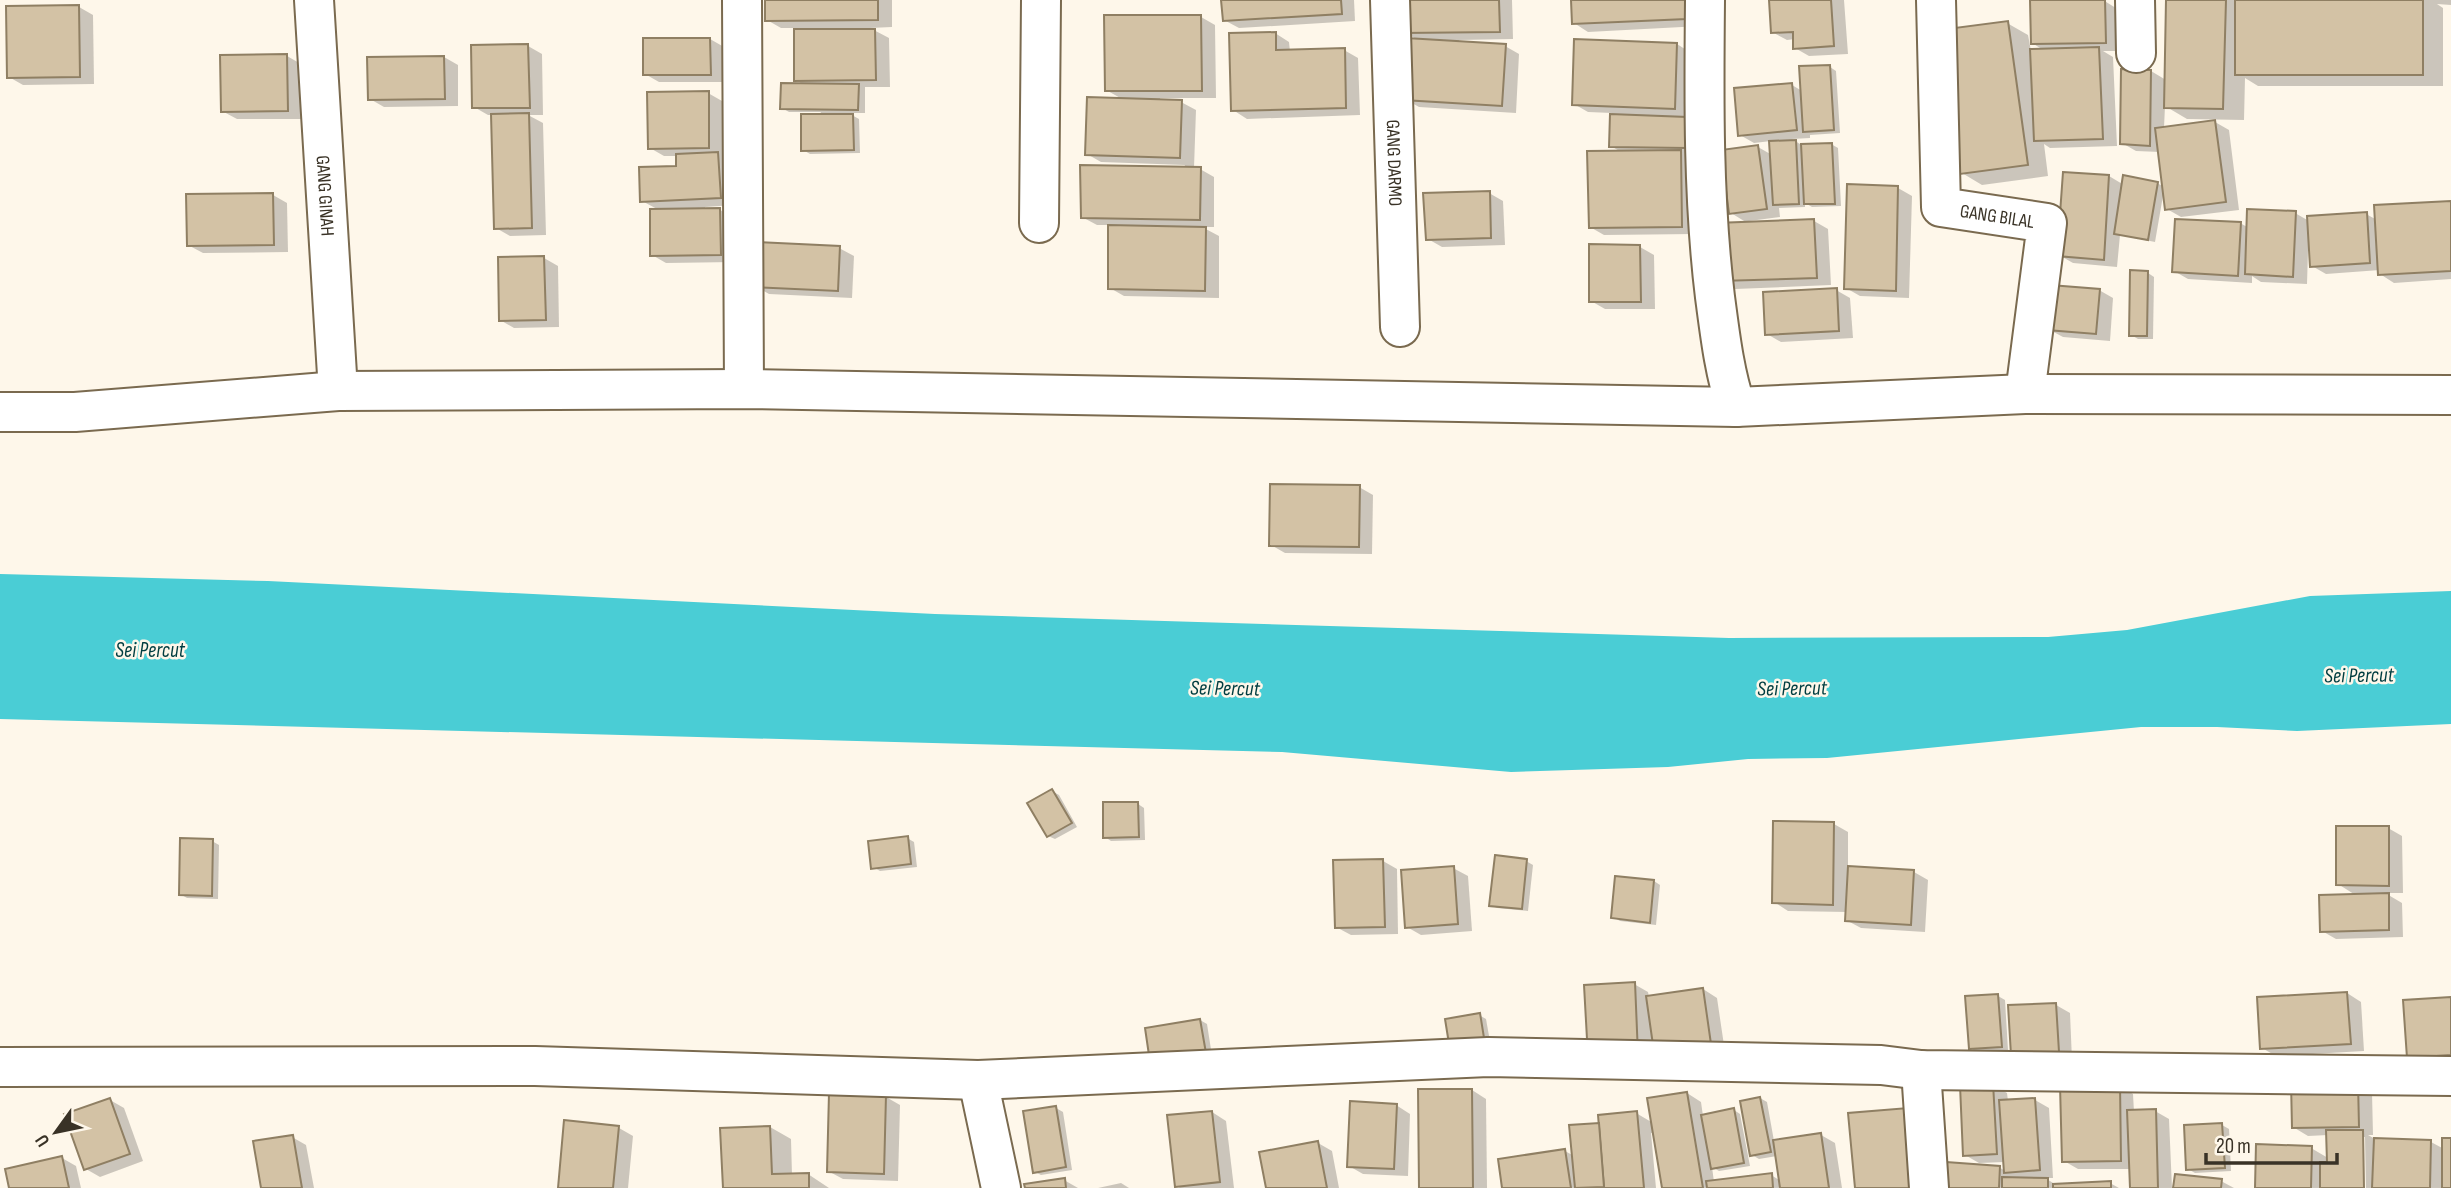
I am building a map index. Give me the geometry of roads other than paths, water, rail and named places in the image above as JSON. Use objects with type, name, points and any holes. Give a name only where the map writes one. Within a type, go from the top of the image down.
[{"type":"street","name":"GANG GINAH","points":[[314,0],[338,391]]},
{"type":"street","points":[[742,0],[744,389]]},
{"type":"street","points":[[1039,223],[1041,0]]},
{"type":"street","name":"GANG DARMO","points":[[1390,0],[1400,327]]},
{"type":"street","points":[[1705,0],[1707,235],[1726,370],[1736,407]]},
{"type":"street","name":"GANG BILAL","points":[[1936,0],[1941,207],[2047,223],[2025,394]]},
{"type":"street","points":[[2135,0],[2136,53]]},
{"type":"street","points":[[0,412],[75,412],[338,391],[744,389],[1736,407],[2025,394],[2451,395]]},
{"type":"street","points":[[0,1067],[535,1066],[978,1080],[1488,1057],[1881,1065],[1921,1070],[2451,1076]]},
{"type":"street","points":[[1921,1070],[1929,1188]]},
{"type":"street","points":[[978,1080],[1002,1188]]},
{"type":"water","name":"Sei Percut","points":[[0,574],[268,581],[935,614],[1729,638],[2048,637],[2127,630],[2310,596],[2451,591],[2451,724],[2297,731],[2141,727],[1827,758],[1748,759],[1668,767],[1511,772],[1282,752],[0,719]]}]
